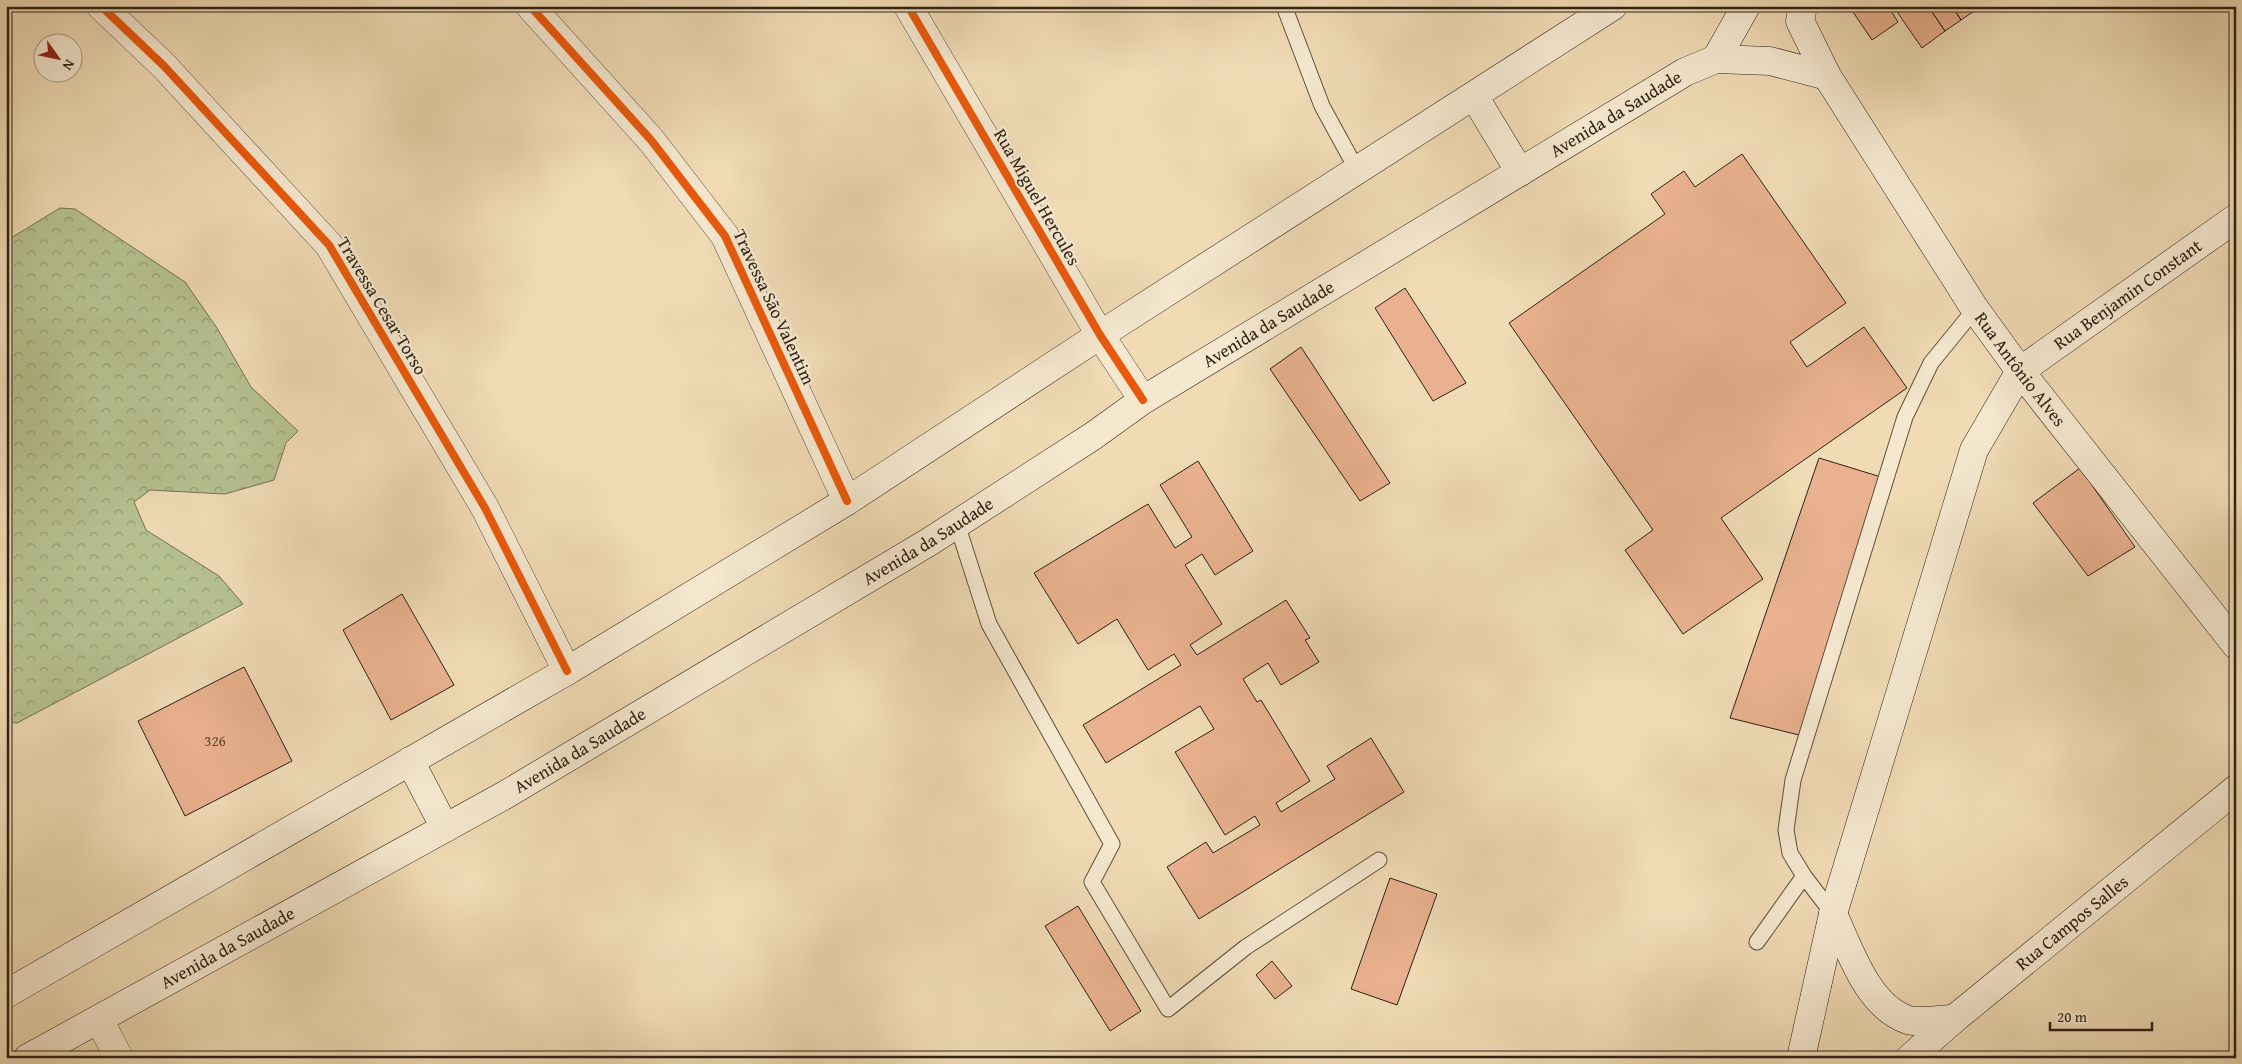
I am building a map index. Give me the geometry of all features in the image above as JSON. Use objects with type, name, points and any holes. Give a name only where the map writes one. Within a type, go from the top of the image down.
[{"type":"main road","name":"Travessa Cesar Torso","points":[[101,6],[164,66],[329,244],[486,508],[567,672]]},
{"type":"main road","name":"Travessa São Valentim","points":[[530,6],[651,140],[725,236],[847,501]]},
{"type":"main road","name":"Rua Miguel Hercules","points":[[908,6],[1100,335],[1143,400]]},
{"type":"main road","points":[[6,994],[567,672],[847,501],[1100,335],[1613,6]]},
{"type":"main road","points":[[1716,59],[1746,6]]},
{"type":"main road","name":"Rua Antônio Alves","points":[[1803,6],[1800,21],[1827,76],[1975,309],[2020,371],[2236,645]]},
{"type":"main road","name":"Avenida da Saudade","points":[[28,1058],[505,795],[957,524],[1093,436],[1143,400],[1685,72],[1716,59],[1770,61],[1827,76]]},
{"type":"main road","points":[[1474,96],[1520,172]]},
{"type":"main road","name":"Rua Benjamin Constant","points":[[2020,371],[2236,218]]},
{"type":"main road","points":[[1801,1058],[1833,914],[1974,450],[2020,371]]},
{"type":"main road","points":[[410,762],[446,828]]},
{"type":"main road","name":"Rua Campos Salles","points":[[1910,1058],[1954,1019],[2236,789]]},
{"type":"main road","points":[[1833,914],[1871,992],[1888,1009],[1910,1021],[1954,1019]]},
{"type":"main road","points":[[99,1019],[119,1058]]},
{"type":"lane","points":[[1284,6],[1322,106],[1357,170]]},
{"type":"lane","points":[[1833,914],[1804,876],[1790,853],[1786,830],[1793,780],[1905,417],[1931,363],[1975,309]]},
{"type":"lane","points":[[957,524],[989,624],[1112,844],[1092,882],[1168,1009],[1246,947],[1379,860]]},
{"type":"lane","points":[[1757,942],[1804,876]]},
{"type":"green space","points":[[60,208],[75,209],[185,282],[217,328],[251,387],[298,431],[286,443],[274,480],[225,494],[150,490],[134,502],[146,530],[219,576],[243,604],[17,723],[6,722],[6,241]]},
{"type":"building","points":[[1849,6],[1888,6],[1898,22],[1872,40]]},
{"type":"building","points":[[1893,6],[1928,6],[1945,31],[1922,48]]},
{"type":"building","points":[[1928,6],[1952,6],[1961,20],[1945,31]]},
{"type":"building","points":[[1952,6],[1975,6],[1977,9],[1961,20]]},
{"type":"building","points":[[1742,154],[1846,303],[1790,342],[1807,367],[1864,327],[1907,388],[1721,518],[1763,579],[1683,634],[1625,550],[1653,530],[1509,323],[1665,214],[1651,194],[1684,171],[1695,187]]},
{"type":"building","points":[[1405,288],[1466,383],[1433,401],[1375,308]]},
{"type":"building","points":[[1301,347],[1390,483],[1360,501],[1270,369]]},
{"type":"building","points":[[1819,458],[1881,477],[1799,735],[1730,718]]},
{"type":"building","points":[[1198,461],[1253,551],[1215,575],[1202,554],[1185,565],[1222,624],[1190,645],[1197,655],[1286,600],[1310,638],[1305,640],[1319,662],[1281,685],[1268,663],[1243,679],[1257,702],[1261,700],[1310,781],[1276,803],[1281,812],[1335,779],[1327,766],[1371,738],[1404,792],[1199,919],[1167,867],[1206,842],[1213,853],[1260,825],[1255,816],[1225,835],[1175,752],[1214,729],[1200,706],[1106,763],[1083,725],[1181,665],[1174,654],[1148,670],[1117,619],[1078,644],[1034,573],[1148,504],[1175,548],[1192,537],[1160,485]]},
{"type":"building","points":[[2080,468],[2135,547],[2088,576],[2033,503]]},
{"type":"building","points":[[402,594],[454,685],[391,720],[343,630]]},
{"type":"building","points":[[244,667],[292,761],[185,816],[138,721]]},
{"type":"building","points":[[1390,878],[1437,894],[1397,1005],[1351,989]]},
{"type":"building","points":[[1078,906],[1141,1011],[1110,1031],[1045,926]]},
{"type":"building","points":[[1272,961],[1292,986],[1275,999],[1256,975]]},
{"type":"cycle path","points":[[101,6],[164,66],[329,245],[485,508],[567,671]]},
{"type":"cycle path","points":[[530,6],[651,140],[725,236],[847,501]]},
{"type":"cycle path","points":[[908,6],[1100,335],[1143,400]]}]
